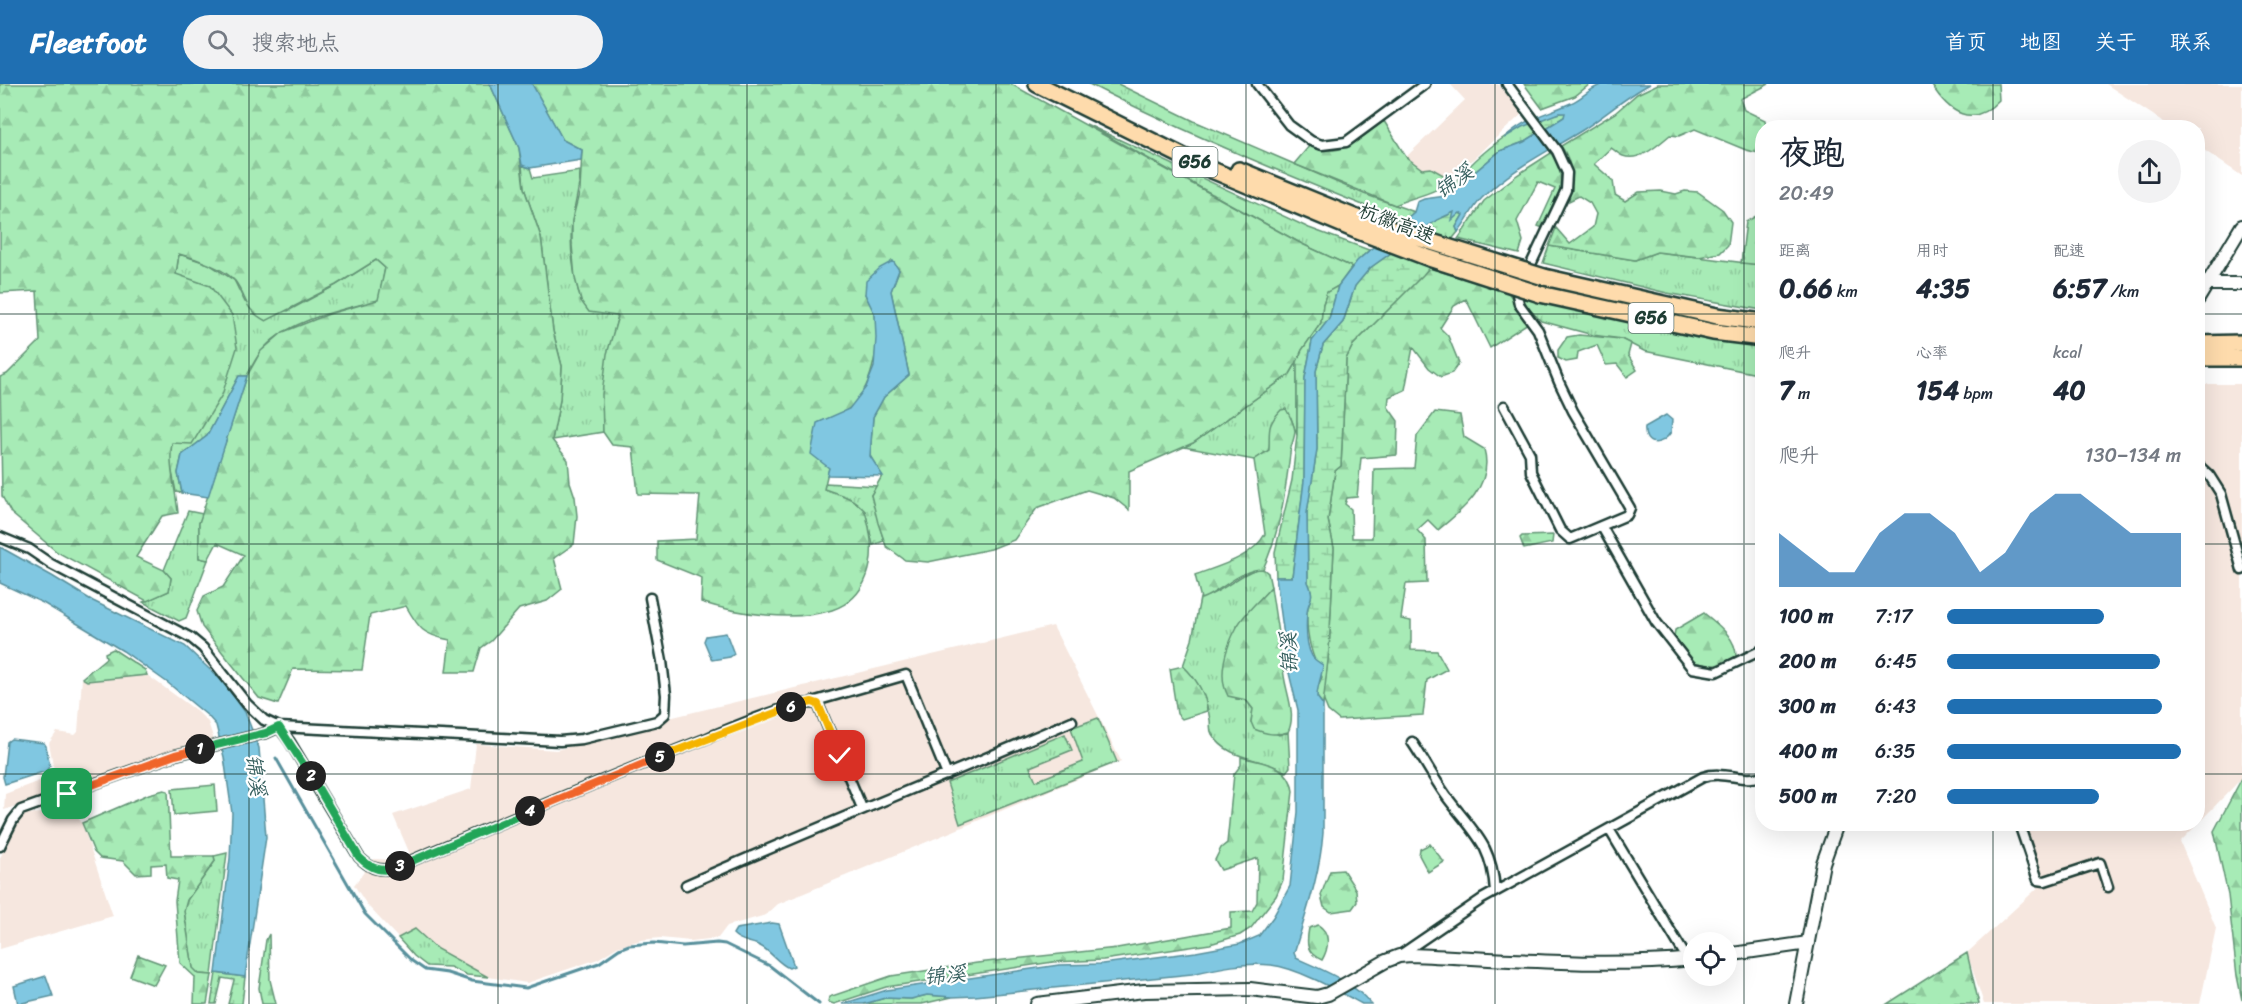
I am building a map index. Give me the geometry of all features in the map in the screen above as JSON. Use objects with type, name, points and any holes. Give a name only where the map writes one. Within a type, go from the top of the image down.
[{"type":"highway","name":"杭徽高速","points":[[1037,84],[1200,165],[1361,226],[1544,277],[1717,316],[1755,321]]},
{"type":"highway","name":"杭徽高速","points":[[1057,84],[1202,155],[1429,258],[1540,294],[1713,332],[1755,337]]},
{"type":"highway","points":[[2205,344],[2242,343]]},
{"type":"highway","points":[[2205,358],[2242,358]]},
{"type":"street","points":[[1257,84],[1288,125],[1311,141],[1322,145],[1334,145],[1346,142],[1425,84]]},
{"type":"street","points":[[1504,406],[1530,454],[1531,472],[1560,530],[1570,539],[1627,515],[1630,508],[1573,411],[1538,330],[1519,304],[1517,294],[1566,190],[1567,173],[1557,151],[1507,84]]},
{"type":"street","points":[[2205,287],[2242,226]]},
{"type":"street","points":[[2207,284],[2242,284]]},
{"type":"street","points":[[2205,471],[2221,494],[2242,570]]},
{"type":"street","points":[[1602,527],[1656,622],[1692,668],[1716,672],[1755,653]]},
{"type":"street","points":[[0,537],[29,549],[51,564],[191,638],[203,648],[247,704],[264,720],[279,727],[560,741],[582,739],[657,721],[665,714],[666,695],[650,598]]},
{"type":"street","points":[[279,727],[291,742],[359,857],[368,866],[379,870],[392,869],[599,781],[777,711],[906,675],[947,775]]},
{"type":"street","points":[[812,702],[818,704],[862,808]]},
{"type":"street","points":[[686,885],[862,808],[947,775],[1072,721]]},
{"type":"street","points":[[0,846],[13,820],[21,810],[175,755],[266,733],[279,727]]},
{"type":"street","points":[[1412,742],[1450,801],[1482,841],[1491,860],[1495,891]]},
{"type":"street","points":[[1037,1004],[1144,991],[1250,989],[1306,997],[1328,994],[1399,956],[1495,891],[1711,774],[1751,780],[1755,779]]},
{"type":"street","points":[[1609,829],[1683,946]]},
{"type":"street","points":[[1796,1004],[1823,863],[1834,831]]},
{"type":"street","points":[[2021,831],[2038,880],[2045,881],[2100,863],[2108,887]]},
{"type":"street","points":[[1737,953],[1808,942]]},
{"type":"street","points":[[1399,956],[1570,962],[1683,960]]},
{"type":"shaded area","points":[[1450,84],[1498,84],[1523,113],[1445,185],[1406,157],[1465,100]]},
{"type":"shaded area","points":[[2106,84],[2242,84],[2242,176],[2205,151],[2205,120],[2160,120]]},
{"type":"shaded area","points":[[2205,384],[2242,384],[2242,778],[2205,816]]},
{"type":"shaded area","points":[[1053,626],[1121,761],[778,904],[766,915],[727,926],[718,938],[691,941],[660,938],[641,940],[617,947],[598,959],[527,983],[488,977],[437,949],[415,930],[398,938],[367,905],[354,885],[374,859],[394,860],[410,854],[393,815],[471,789],[476,744],[556,750],[658,725],[669,718]]},
{"type":"shaded area","points":[[147,675],[197,711],[208,722],[214,740],[4,810],[5,794],[55,775],[49,743],[57,732],[75,735],[78,732],[82,678],[88,681]]},
{"type":"shaded area","points":[[72,811],[82,823],[113,916],[0,949],[0,858],[20,816]]},
{"type":"shaded area","points":[[2025,831],[2190,831],[2180,842],[2216,928],[2200,1004],[1984,1004],[1967,953],[2045,881]]},
{"type":"green space","points":[[0,84],[490,84],[519,148],[524,188],[541,237],[553,331],[562,366],[560,400],[552,440],[568,460],[577,516],[574,544],[554,558],[562,589],[547,601],[519,609],[491,641],[481,648],[474,672],[446,672],[450,640],[434,636],[423,630],[406,606],[370,615],[362,670],[293,669],[278,704],[259,698],[202,627],[197,611],[204,596],[223,587],[244,555],[217,543],[208,560],[199,558],[199,523],[247,376],[261,351],[283,332],[329,314],[378,300],[385,268],[376,260],[336,285],[266,321],[253,312],[230,276],[209,264],[179,254],[176,274],[210,286],[232,315],[237,348],[222,395],[192,444],[172,443],[172,469],[178,513],[162,516],[136,557],[164,570],[171,578],[169,591],[147,601],[57,552],[11,513],[2,496],[0,377],[7,374],[40,341],[37,291],[0,293]]},
{"type":"green space","points":[[532,84],[1011,84],[1302,244],[1352,267],[1338,286],[1327,293],[1321,323],[1302,350],[1290,374],[1193,443],[1129,471],[1129,510],[1114,498],[1087,490],[1037,508],[1014,540],[991,549],[928,562],[905,560],[886,546],[871,495],[882,476],[870,456],[873,417],[884,397],[909,375],[891,291],[899,270],[892,261],[865,294],[874,312],[877,339],[873,367],[863,392],[847,410],[818,423],[829,468],[824,489],[850,499],[866,514],[871,540],[867,577],[854,597],[832,610],[817,614],[784,616],[731,610],[701,602],[702,578],[657,560],[657,541],[696,539],[700,495],[638,494],[633,447],[612,445],[603,432],[602,394],[607,354],[618,316],[589,312],[581,301],[575,278],[572,221],[580,190],[582,150],[563,140]]},
{"type":"green space","points":[[1089,84],[1118,84],[1194,121],[1364,194],[1415,212],[1403,221],[1205,139]]},
{"type":"green space","points":[[1524,84],[1590,84],[1575,96],[1542,108]]},
{"type":"green space","points":[[1658,84],[1769,84],[1740,99],[1744,110],[1765,120],[1755,120],[1755,152],[1695,129],[1679,136],[1670,135],[1648,152],[1636,157],[1620,155],[1611,148],[1594,164],[1613,181],[1615,195],[1625,201],[1639,192],[1661,191],[1676,194],[1685,191],[1698,192],[1723,210],[1731,222],[1728,245],[1720,253],[1699,257],[1657,252],[1635,260],[1549,246],[1556,228],[1570,244],[1593,227],[1596,214],[1590,203],[1579,196],[1569,201],[1571,172],[1568,159],[1561,146],[1615,113],[1637,94]]},
{"type":"green space","points":[[1931,84],[1998,84],[1999,100],[1980,114],[1962,114],[1945,103]]},
{"type":"green space","points":[[1566,112],[1564,117],[1524,142],[1500,151],[1446,196],[1468,168],[1497,142],[1531,122]]},
{"type":"green space","points":[[1384,121],[1406,157],[1422,169],[1431,168],[1445,176],[1445,185],[1395,205],[1294,164],[1310,145],[1328,150],[1341,149],[1354,143]]},
{"type":"green space","points":[[1086,124],[1309,228],[1369,250],[1352,267],[1302,244]]},
{"type":"green space","points":[[1551,153],[1560,173],[1561,182],[1557,200],[1543,228],[1538,226],[1555,189],[1538,182],[1517,221],[1523,241],[1519,254],[1458,239],[1484,201],[1517,175]]},
{"type":"green space","points":[[522,165],[530,168],[533,178],[580,171],[571,232],[578,291],[581,301],[618,316],[606,373],[603,432],[552,440],[560,400],[562,366],[553,331],[541,237],[524,188]]},
{"type":"green space","points":[[1456,211],[1463,215],[1456,227],[1458,232],[1423,275],[1353,345],[1346,359],[1341,466],[1335,471],[1328,520],[1334,548],[1329,651],[1323,705],[1317,697],[1317,688],[1322,677],[1310,646],[1307,622],[1311,596],[1308,582],[1307,513],[1317,449],[1316,371],[1323,345],[1343,322],[1355,286],[1370,268],[1437,220]]},
{"type":"green space","points":[[1755,217],[1755,264],[1741,263],[1746,222]]},
{"type":"green space","points":[[1549,246],[1635,260],[1657,252],[1755,264],[1755,309],[1667,293],[1543,263]]},
{"type":"green space","points":[[179,254],[209,264],[234,280],[245,302],[288,311],[376,260],[385,268],[379,300],[332,312],[284,332],[261,352],[247,376],[239,376],[207,436],[182,455],[178,473],[182,493],[176,492],[169,457],[172,442],[176,274]]},
{"type":"green space","points":[[1429,268],[1508,292],[1528,323],[1490,348],[1466,299],[1454,306],[1440,328],[1448,336],[1459,363],[1452,373],[1441,377],[1429,368],[1413,347],[1405,390],[1389,397],[1388,407],[1398,421],[1397,455],[1361,458],[1357,497],[1347,498],[1345,504],[1351,509],[1352,538],[1372,538],[1374,469],[1414,468],[1417,436],[1435,412],[1460,415],[1464,437],[1484,449],[1485,474],[1475,495],[1448,522],[1438,530],[1428,520],[1417,530],[1426,540],[1427,583],[1406,584],[1401,619],[1411,621],[1411,650],[1437,651],[1447,669],[1427,680],[1423,715],[1339,720],[1328,711],[1323,699],[1329,651],[1334,548],[1328,520],[1335,471],[1341,466],[1346,359],[1353,345]]},
{"type":"green space","points":[[1338,286],[1329,319],[1312,341],[1305,378],[1304,481],[1292,577],[1276,577],[1275,552],[1292,480],[1297,435],[1297,362],[1302,350],[1321,323],[1327,292]]},
{"type":"green space","points":[[1523,296],[1585,311],[1755,343],[1755,374],[1644,351],[1621,339],[1593,335],[1541,321],[1527,307]]},
{"type":"green space","points":[[1579,335],[1621,339],[1631,344],[1628,355],[1637,370],[1627,377],[1617,364],[1606,365],[1597,345],[1578,352],[1577,360],[1566,362],[1558,358],[1558,350],[1567,337]]},
{"type":"green space","points":[[1297,362],[1297,435],[1291,418],[1270,440],[1269,450],[1254,460],[1184,447],[1193,443],[1290,374]]},
{"type":"green space","points":[[1286,409],[1293,423],[1295,434],[1290,451],[1278,527],[1263,569],[1239,576],[1201,599],[1195,575],[1243,555],[1252,549],[1265,534],[1254,460],[1269,450],[1271,424],[1281,410]]},
{"type":"green space","points":[[825,483],[877,486],[871,495],[884,541],[873,545],[865,511],[824,489]]},
{"type":"green space","points":[[188,511],[203,514],[199,523],[199,558],[208,560],[186,618],[179,621],[143,602],[169,591],[171,578],[164,570]]},
{"type":"green space","points":[[1553,535],[1552,543],[1524,549],[1520,538],[1522,536]]},
{"type":"green space","points":[[1256,569],[1263,569],[1268,573],[1271,587],[1237,626],[1236,699],[1246,700],[1253,709],[1251,722],[1279,735],[1288,732],[1290,767],[1286,772],[1236,754],[1219,743],[1211,732],[1209,713],[1201,691],[1183,666],[1192,640],[1200,598],[1215,593]]},
{"type":"green space","points":[[1271,587],[1291,708],[1291,724],[1288,732],[1275,734],[1254,729],[1251,722],[1253,709],[1246,700],[1228,696],[1223,679],[1226,652],[1237,627]]},
{"type":"green space","points":[[1704,613],[1720,626],[1733,643],[1736,656],[1726,662],[1708,666],[1693,661],[1674,637],[1675,630]]},
{"type":"green space","points":[[113,649],[145,670],[147,675],[87,681],[82,678],[106,658],[105,653]]},
{"type":"green space","points":[[1183,666],[1200,687],[1207,711],[1182,719],[1177,714],[1170,669]]},
{"type":"green space","points":[[1098,718],[1117,762],[960,824],[947,783],[1065,734],[1072,750],[1030,767],[1036,781],[1083,762],[1071,728]]},
{"type":"green space","points":[[1241,757],[1266,763],[1281,770],[1291,782],[1293,791],[1283,880],[1276,896],[1251,928],[1240,935],[1210,944],[1103,960],[1053,962],[886,987],[834,1004],[828,1002],[829,997],[891,976],[977,963],[1117,948],[1231,928],[1231,912],[1252,911],[1257,902],[1258,858],[1221,870],[1215,860],[1221,848],[1227,843],[1234,774],[1241,765]]},
{"type":"green space","points":[[2242,778],[2242,1000],[2228,895],[2214,831]]},
{"type":"green space","points":[[215,785],[217,811],[174,815],[172,789]]},
{"type":"green space","points":[[168,791],[171,856],[214,856],[215,861],[187,900],[184,911],[193,968],[199,974],[212,975],[207,1004],[194,1004],[195,977],[180,963],[175,901],[178,880],[167,878],[166,864],[151,865],[151,873],[136,874],[123,861],[100,858],[94,852],[82,823],[149,794]]},
{"type":"green space","points":[[1430,844],[1444,862],[1428,872],[1419,855],[1420,849]]},
{"type":"green space","points":[[227,853],[212,975],[199,974],[193,969],[184,911],[187,900],[215,861],[214,856]]},
{"type":"green space","points":[[1343,870],[1356,890],[1357,902],[1352,909],[1331,912],[1324,907],[1321,895],[1330,871]]},
{"type":"green space","points":[[1318,925],[1327,936],[1326,951],[1322,960],[1308,947],[1309,928]]},
{"type":"green space","points":[[415,929],[437,949],[488,977],[467,975],[450,967],[427,966],[414,956],[398,938]]},
{"type":"green space","points":[[269,934],[270,980],[276,1004],[262,1004],[259,988],[266,940]]},
{"type":"green space","points":[[1967,953],[1979,1004],[1887,1004]]},
{"type":"green space","points":[[138,955],[165,965],[154,985],[130,976]]},
{"type":"green space","points":[[216,973],[245,977],[242,1004],[228,1004],[234,980],[222,978],[216,1004],[211,1004]]},
{"type":"green space","points":[[927,995],[952,997],[922,1004],[864,1004],[885,998],[911,999]]},
{"type":"water","points":[[490,84],[532,84],[563,140],[582,150],[581,160],[530,168],[522,165],[519,148]]},
{"type":"water","name":"锦溪","points":[[1603,84],[1650,84],[1492,188],[1458,232],[1456,227],[1463,215],[1460,213],[1452,220],[1454,212],[1437,220],[1370,268],[1355,286],[1343,322],[1323,345],[1316,371],[1317,449],[1307,513],[1308,582],[1311,596],[1307,629],[1312,656],[1323,665],[1317,697],[1323,705],[1323,833],[1316,878],[1294,953],[1296,958],[1356,989],[1371,1004],[1362,1004],[1318,981],[1282,967],[1251,964],[1192,974],[975,996],[927,995],[911,999],[885,998],[864,1004],[842,1004],[887,990],[1059,965],[1102,964],[1196,952],[1240,944],[1259,936],[1273,917],[1290,886],[1298,812],[1298,710],[1289,673],[1276,577],[1292,577],[1304,481],[1305,378],[1312,341],[1329,319],[1338,286],[1357,261],[1414,212],[1417,202],[1446,196],[1500,151],[1524,142],[1564,117],[1565,113],[1559,113],[1522,127],[1504,138],[1520,125],[1575,101]]},
{"type":"water","points":[[893,261],[899,270],[891,291],[909,375],[884,397],[873,417],[870,456],[883,476],[827,475],[829,468],[811,454],[817,423],[849,409],[866,387],[874,367],[876,338],[875,315],[865,294],[866,281],[880,268]]},
{"type":"water","points":[[239,376],[247,376],[208,497],[182,493],[178,473],[182,455],[207,436]]},
{"type":"water","points":[[1666,415],[1672,420],[1671,432],[1663,440],[1654,443],[1650,441],[1645,434],[1645,427]]},
{"type":"water","name":"锦溪","points":[[0,547],[93,601],[185,646],[224,683],[245,712],[259,748],[266,837],[245,977],[216,973],[230,858],[232,813],[224,757],[216,725],[168,683],[123,651],[43,603],[0,583]]},
{"type":"water","points":[[726,633],[734,654],[730,657],[712,660],[704,641],[706,636]]},
{"type":"water","points":[[11,739],[44,743],[50,766],[46,771],[5,784],[3,777],[7,742]]},
{"type":"water","points":[[772,923],[779,924],[794,966],[789,968],[762,947],[733,934],[736,929]]},
{"type":"water","points":[[46,976],[53,996],[18,1004],[14,986]]},
{"type":"waterway","name":"锦溪","points":[[276,758],[365,914],[412,961],[425,970],[447,973],[472,981],[526,988],[599,963],[629,945],[654,943],[683,946],[717,943],[725,944],[770,966],[819,1004]]},
{"type":"route","points":[[67,794],[175,755],[266,733],[279,727],[291,742],[359,857],[368,866],[379,870],[392,869],[599,781],[777,711],[812,702],[818,704],[840,756]]}]
